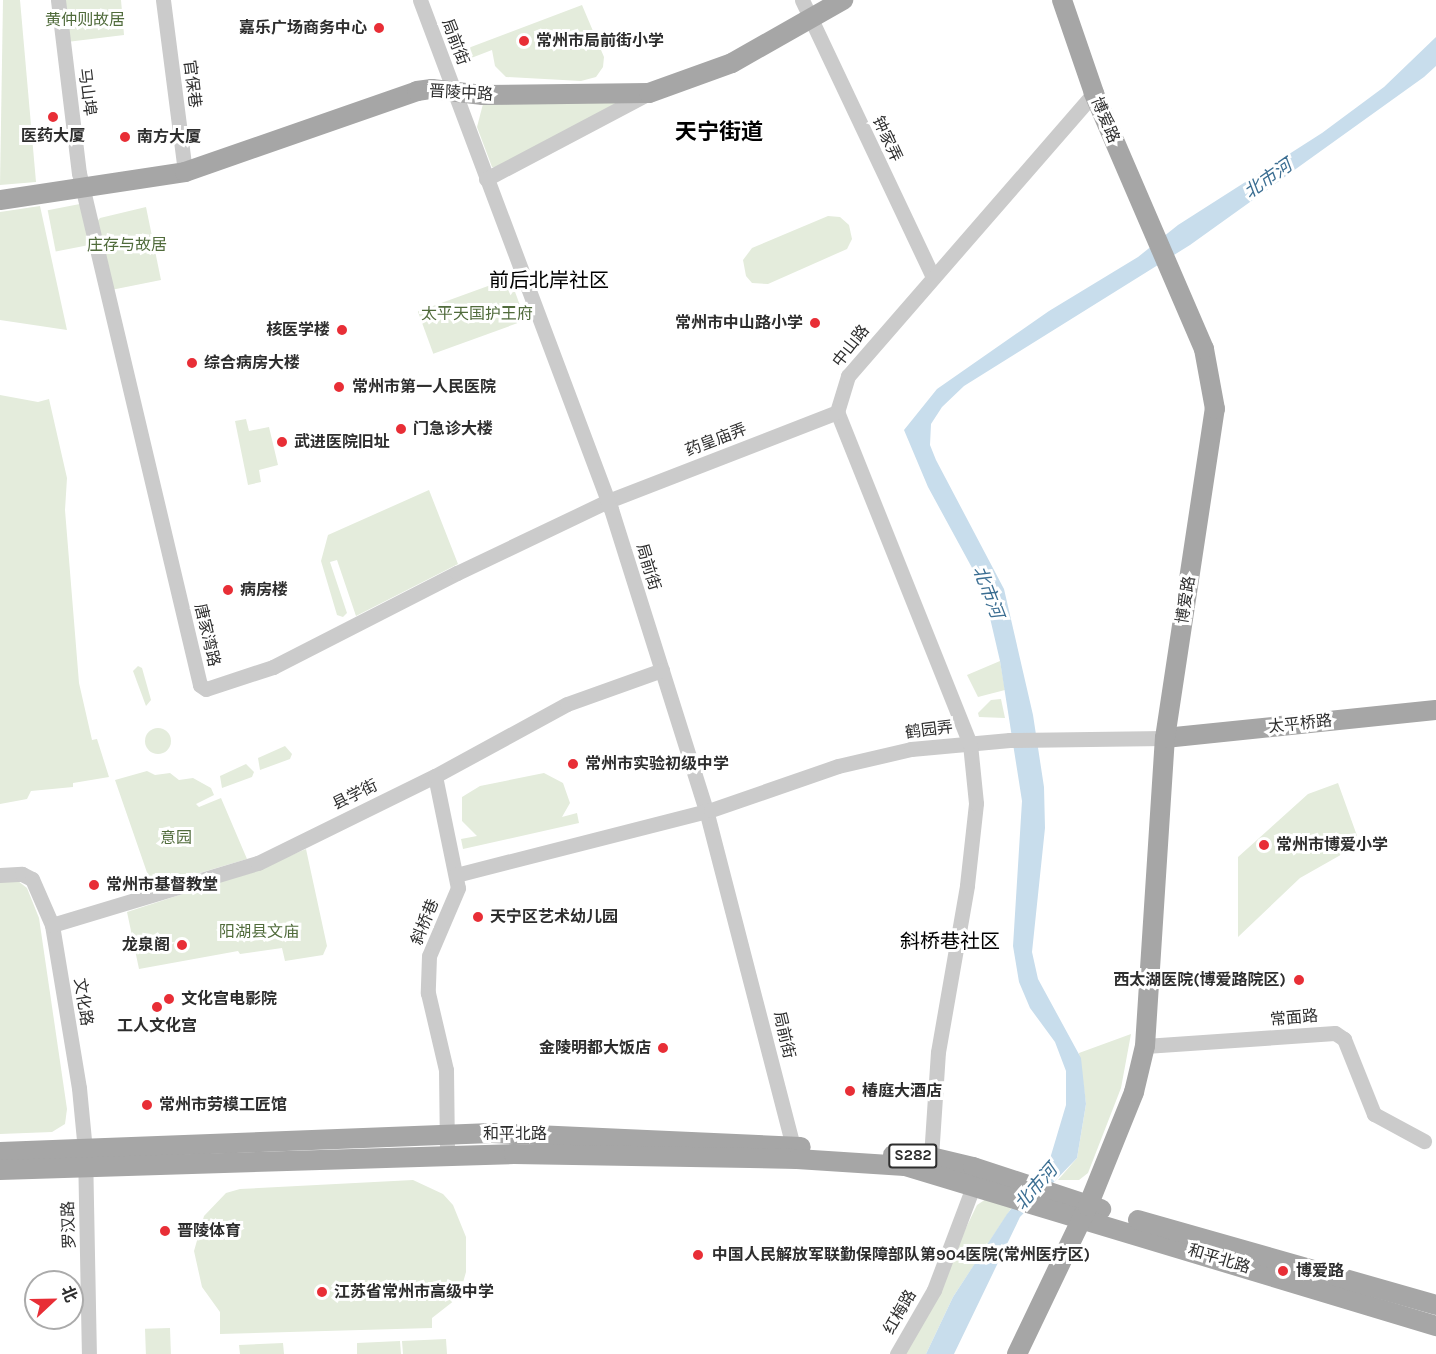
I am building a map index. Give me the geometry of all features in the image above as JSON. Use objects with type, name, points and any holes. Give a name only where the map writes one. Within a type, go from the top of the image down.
[{"type":"main road","name":"晋陵中路","points":[[0,200],[185,172],[417,91],[649,93],[732,63],[843,0]]},
{"type":"main road","name":"博爱路","points":[[1062,0],[1094,93],[1204,349],[1215,409],[1166,734],[1145,1046],[1134,1092],[1081,1210]]},
{"type":"main road","points":[[1166,734],[1436,701]]},
{"type":"main road","name":"太平桥路","points":[[1166,734],[1436,710]]},
{"type":"main road","name":"和平北路","points":[[0,1170],[85,1159],[447,1134],[603,1135],[796,1151],[931,1157],[1019,1191],[1436,1326]]},
{"type":"main road","name":"和平北路","points":[[0,1152],[85,1159],[796,1151],[905,1166],[973,1187],[1019,1191]]},
{"type":"main road","points":[[1007,1354],[1081,1210]]},
{"type":"main road","points":[[1017,1354],[1081,1210]]},
{"type":"main road","name":"和平北路","points":[[1081,1210],[1436,1305]]},
{"type":"street","name":"马山埠","points":[[57,0],[84,188]]},
{"type":"street","name":"官保巷","points":[[163,0],[185,172]]},
{"type":"street","name":"局前街","points":[[420,0],[608,501],[706,810],[796,1151]]},
{"type":"street","name":"钟家弄","points":[[802,0],[932,275]]},
{"type":"street","points":[[486,179],[649,93]]},
{"type":"street","name":"中山路","points":[[837,412],[848,376],[932,275],[1094,93]]},
{"type":"street","name":"唐家湾路","points":[[84,188],[200,685],[206,689],[273,667],[608,501]]},
{"type":"street","points":[[837,412],[970,740],[976,802],[967,885],[938,1053],[931,1157]]},
{"type":"street","name":"药皇庙弄","points":[[608,501],[837,412]]},
{"type":"street","name":"县学街","points":[[52,925],[258,863],[435,776],[567,704],[662,670]]},
{"type":"street","name":"鹤园弄","points":[[456,875],[706,810],[838,766],[911,750],[1009,736],[1166,734]]},
{"type":"street","name":"斜桥巷","points":[[435,776],[458,888],[429,956],[428,993],[447,1070],[447,1155]]},
{"type":"street","name":"文化路","points":[[0,875],[22,874],[32,879],[52,925],[79,1088],[85,1159]]},
{"type":"street","name":"常面路","points":[[1145,1046],[1335,1033],[1344,1039],[1374,1114],[1424,1141]]},
{"type":"street","name":"罗汉路","points":[[85,1159],[90,1354]]},
{"type":"street","name":"红梅路","points":[[897,1354],[934,1290],[973,1187]]},
{"type":"green space","points":[[3,0],[20,0],[36,182],[0,185]]},
{"type":"green space","name":"黄仲则故居","points":[[60,0],[121,0],[124,35],[67,42]]},
{"type":"green space","points":[[582,5],[604,57],[603,67],[596,77],[581,81],[506,77],[495,66],[492,50],[466,60],[463,50]]},
{"type":"green space","points":[[627,99],[499,169],[492,167],[477,127],[483,104]]},
{"type":"green space","points":[[85,203],[93,244],[56,251],[48,210]]},
{"type":"green space","points":[[40,206],[67,330],[0,320],[0,212]]},
{"type":"green space","name":"庄存与故居","points":[[146,207],[161,280],[111,290],[96,223],[100,218]]},
{"type":"green space","points":[[828,216],[840,217],[849,225],[852,239],[847,249],[768,284],[752,283],[746,276],[743,260],[752,248]]},
{"type":"green space","name":"太平天国护王府","points":[[510,278],[525,320],[433,354],[418,312]]},
{"type":"green space","points":[[0,395],[38,402],[49,399],[67,478],[65,510],[79,683],[92,740],[97,739],[109,777],[73,783],[73,787],[31,791],[27,799],[0,804]]},
{"type":"green space","points":[[246,419],[249,431],[269,427],[278,465],[259,470],[261,482],[248,485],[235,421]]},
{"type":"green space","points":[[429,490],[458,564],[356,616],[337,560],[330,562],[347,613],[343,617],[337,615],[321,561],[328,535]]},
{"type":"green space","points":[[1000,661],[1005,690],[978,697],[967,675]]},
{"type":"green space","points":[[138,666],[142,668],[151,700],[146,706],[133,671]]},
{"type":"green space","points":[[1001,699],[1005,718],[979,717],[978,713],[991,700]]},
{"type":"green space","points":[[158,728],[167,732],[171,741],[167,750],[158,754],[149,750],[145,741],[149,732]]},
{"type":"green space","points":[[285,746],[292,754],[290,759],[260,770],[258,758]]},
{"type":"green space","points":[[246,764],[254,772],[252,777],[222,788],[220,776]]},
{"type":"green space","name":"意园","points":[[147,771],[155,775],[170,773],[179,780],[193,778],[211,788],[214,795],[196,804],[199,807],[221,798],[247,859],[152,887],[115,780]]},
{"type":"green space","points":[[544,773],[563,783],[570,803],[562,817],[577,813],[579,823],[463,849],[461,839],[477,836],[462,821],[462,797],[480,786]]},
{"type":"green space","points":[[1338,783],[1360,844],[1300,878],[1238,937],[1238,857],[1308,794]]},
{"type":"green space","name":"阳湖县文庙","points":[[306,849],[327,946],[323,955],[285,961],[282,948],[240,954],[238,951],[139,969],[127,912],[251,872]]},
{"type":"green space","points":[[0,879],[18,881],[27,888],[39,918],[67,1109],[65,1124],[52,1132],[0,1134]]},
{"type":"green space","points":[[1131,1034],[1121,1088],[1088,1173],[1079,1180],[1058,1180],[1077,1158],[1086,1104],[1079,1053]]},
{"type":"green space","name":"江苏省常州市高级中学","points":[[413,1180],[443,1194],[453,1205],[466,1237],[466,1272],[462,1286],[455,1300],[432,1318],[432,1328],[220,1334],[220,1312],[202,1287],[194,1251],[204,1216],[226,1193],[240,1189]]},
{"type":"green space","points":[[986,1199],[1012,1207],[953,1297],[926,1354],[905,1354],[977,1205]]},
{"type":"green space","points":[[170,1328],[171,1354],[146,1354],[145,1329]]},
{"type":"green space","points":[[446,1339],[447,1354],[403,1354],[402,1341]]},
{"type":"green space","points":[[400,1341],[401,1354],[357,1354],[357,1343]]},
{"type":"green space","points":[[283,1343],[284,1354],[240,1354],[239,1345]]},
{"type":"water","name":"北市河","points":[[1436,37],[1436,66],[1424,77],[1190,245],[964,386],[942,407],[931,424],[930,445],[936,460],[1004,589],[1033,715],[1044,787],[1045,828],[1032,952],[1038,979],[1081,1058],[1086,1104],[1077,1158],[1020,1217],[954,1354],[926,1354],[953,1297],[1007,1214],[1049,1162],[1066,1105],[1066,1071],[1055,1042],[1030,1008],[1019,982],[1013,946],[1022,801],[1000,661],[983,588],[928,487],[904,430],[937,389],[1049,311],[1138,257],[1178,225],[1322,133],[1384,87]]},
{"type":"place","name":"嘉乐广场商务中心","points":[[379,28]]},
{"type":"place","name":"常州市局前街小学","points":[[524,41]]},
{"type":"place","name":"医药大厦","points":[[53,117]]},
{"type":"place","name":"南方大厦","points":[[125,137]]},
{"type":"place","name":"常州市中山路小学","points":[[815,323]]},
{"type":"place","name":"核医学楼","points":[[342,330]]},
{"type":"place","name":"综合病房大楼","points":[[192,363]]},
{"type":"place","name":"常州市第一人民医院","points":[[339,387]]},
{"type":"place","name":"门急诊大楼","points":[[401,429]]},
{"type":"place","name":"武进医院旧址","points":[[282,442]]},
{"type":"place","name":"病房楼","points":[[228,590]]},
{"type":"place","name":"常州市实验初级中学","points":[[573,764]]},
{"type":"place","name":"常州市博爱小学","points":[[1264,845]]},
{"type":"place","name":"常州市基督教堂","points":[[94,885]]},
{"type":"place","name":"天宁区艺术幼儿园","points":[[478,917]]},
{"type":"place","name":"龙泉阁","points":[[182,945]]},
{"type":"place","name":"西太湖医院(博爱路院区)","points":[[1299,980]]},
{"type":"place","name":"文化宫电影院","points":[[169,999]]},
{"type":"place","name":"工人文化宫","points":[[157,1007]]},
{"type":"place","name":"金陵明都大饭店","points":[[663,1048]]},
{"type":"place","name":"椿庭大酒店","points":[[850,1091]]},
{"type":"place","name":"常州市劳模工匠馆","points":[[147,1105]]},
{"type":"place","name":"晋陵体育","points":[[165,1231]]},
{"type":"place","name":"中国人民解放军联勤保障部队第904医院(常州医疗区)","points":[[698,1255]]},
{"type":"place","name":"博爱路","points":[[1283,1271]]},
{"type":"place","name":"江苏省常州市高级中学","points":[[322,1292]]},
{"type":"district","name":"天宁街道","points":[[719,133]]},
{"type":"district","name":"前后北岸社区","points":[[549,280]]},
{"type":"district","name":"斜桥巷社区","points":[[950,941]]}]
